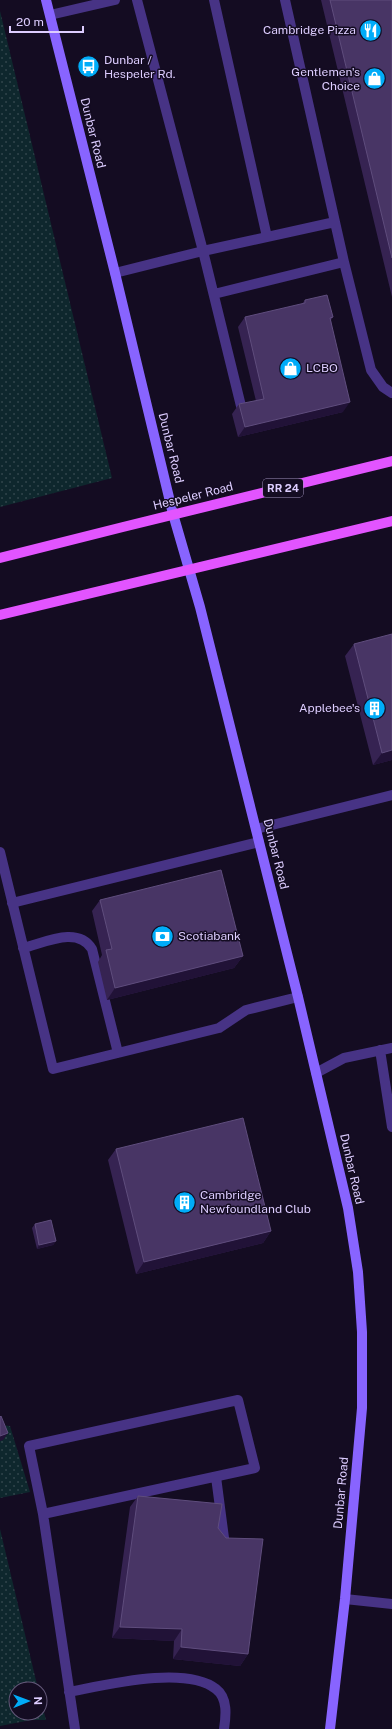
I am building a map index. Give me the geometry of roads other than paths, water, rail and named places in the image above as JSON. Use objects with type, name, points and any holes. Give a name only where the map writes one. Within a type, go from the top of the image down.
[{"type":"main road","name":"Hespeler Road","points":[[0,558],[392,461]]},
{"type":"main road","points":[[0,615],[392,521]]},
{"type":"street","name":"Dunbar Road","points":[[46,0],[115,273],[173,514],[190,569],[256,829],[348,1208],[358,1272],[362,1332],[362,1408],[345,1599],[330,1729]]},
{"type":"lane","points":[[50,15],[115,0]]},
{"type":"lane","points":[[137,0],[203,251],[241,406]]},
{"type":"lane","points":[[214,0],[267,237]]},
{"type":"lane","points":[[284,0],[344,262],[371,370],[383,387],[392,393]]},
{"type":"lane","points":[[115,273],[203,251],[335,222]]},
{"type":"lane","points":[[214,294],[344,262]]},
{"type":"lane","points":[[256,829],[392,794]]},
{"type":"lane","points":[[12,903],[259,842]]},
{"type":"lane","points":[[0,852],[53,1069],[218,1028],[246,1010],[298,997]]},
{"type":"lane","points":[[23,948],[71,936],[83,939],[89,943],[92,949],[118,1053]]},
{"type":"lane","points":[[316,1073],[344,1058],[392,1048]]},
{"type":"lane","points":[[380,1050],[392,1127]]},
{"type":"lane","points":[[43,1514],[255,1468],[238,1400],[29,1446],[43,1514],[75,1729]]},
{"type":"lane","points":[[216,1477],[224,1538]]},
{"type":"lane","points":[[345,1599],[392,1604]]},
{"type":"lane","points":[[69,1692],[132,1680],[172,1678],[200,1681],[217,1689],[225,1703],[224,1729]]},
{"type":"place","name":"Cambridge Pizza","points":[[371,30]]},
{"type":"place","name":"Dunbar / Hespeler Rd.","points":[[88,67]]},
{"type":"place","name":"Gentlemen's Choice","points":[[375,79]]},
{"type":"place","name":"LCBO","points":[[290,368]]},
{"type":"place","name":"Applebee's","points":[[375,708]]},
{"type":"place","name":"Scotiabank","points":[[162,936]]},
{"type":"place","name":"Cambridge Newfoundland Club","points":[[185,1202]]}]
